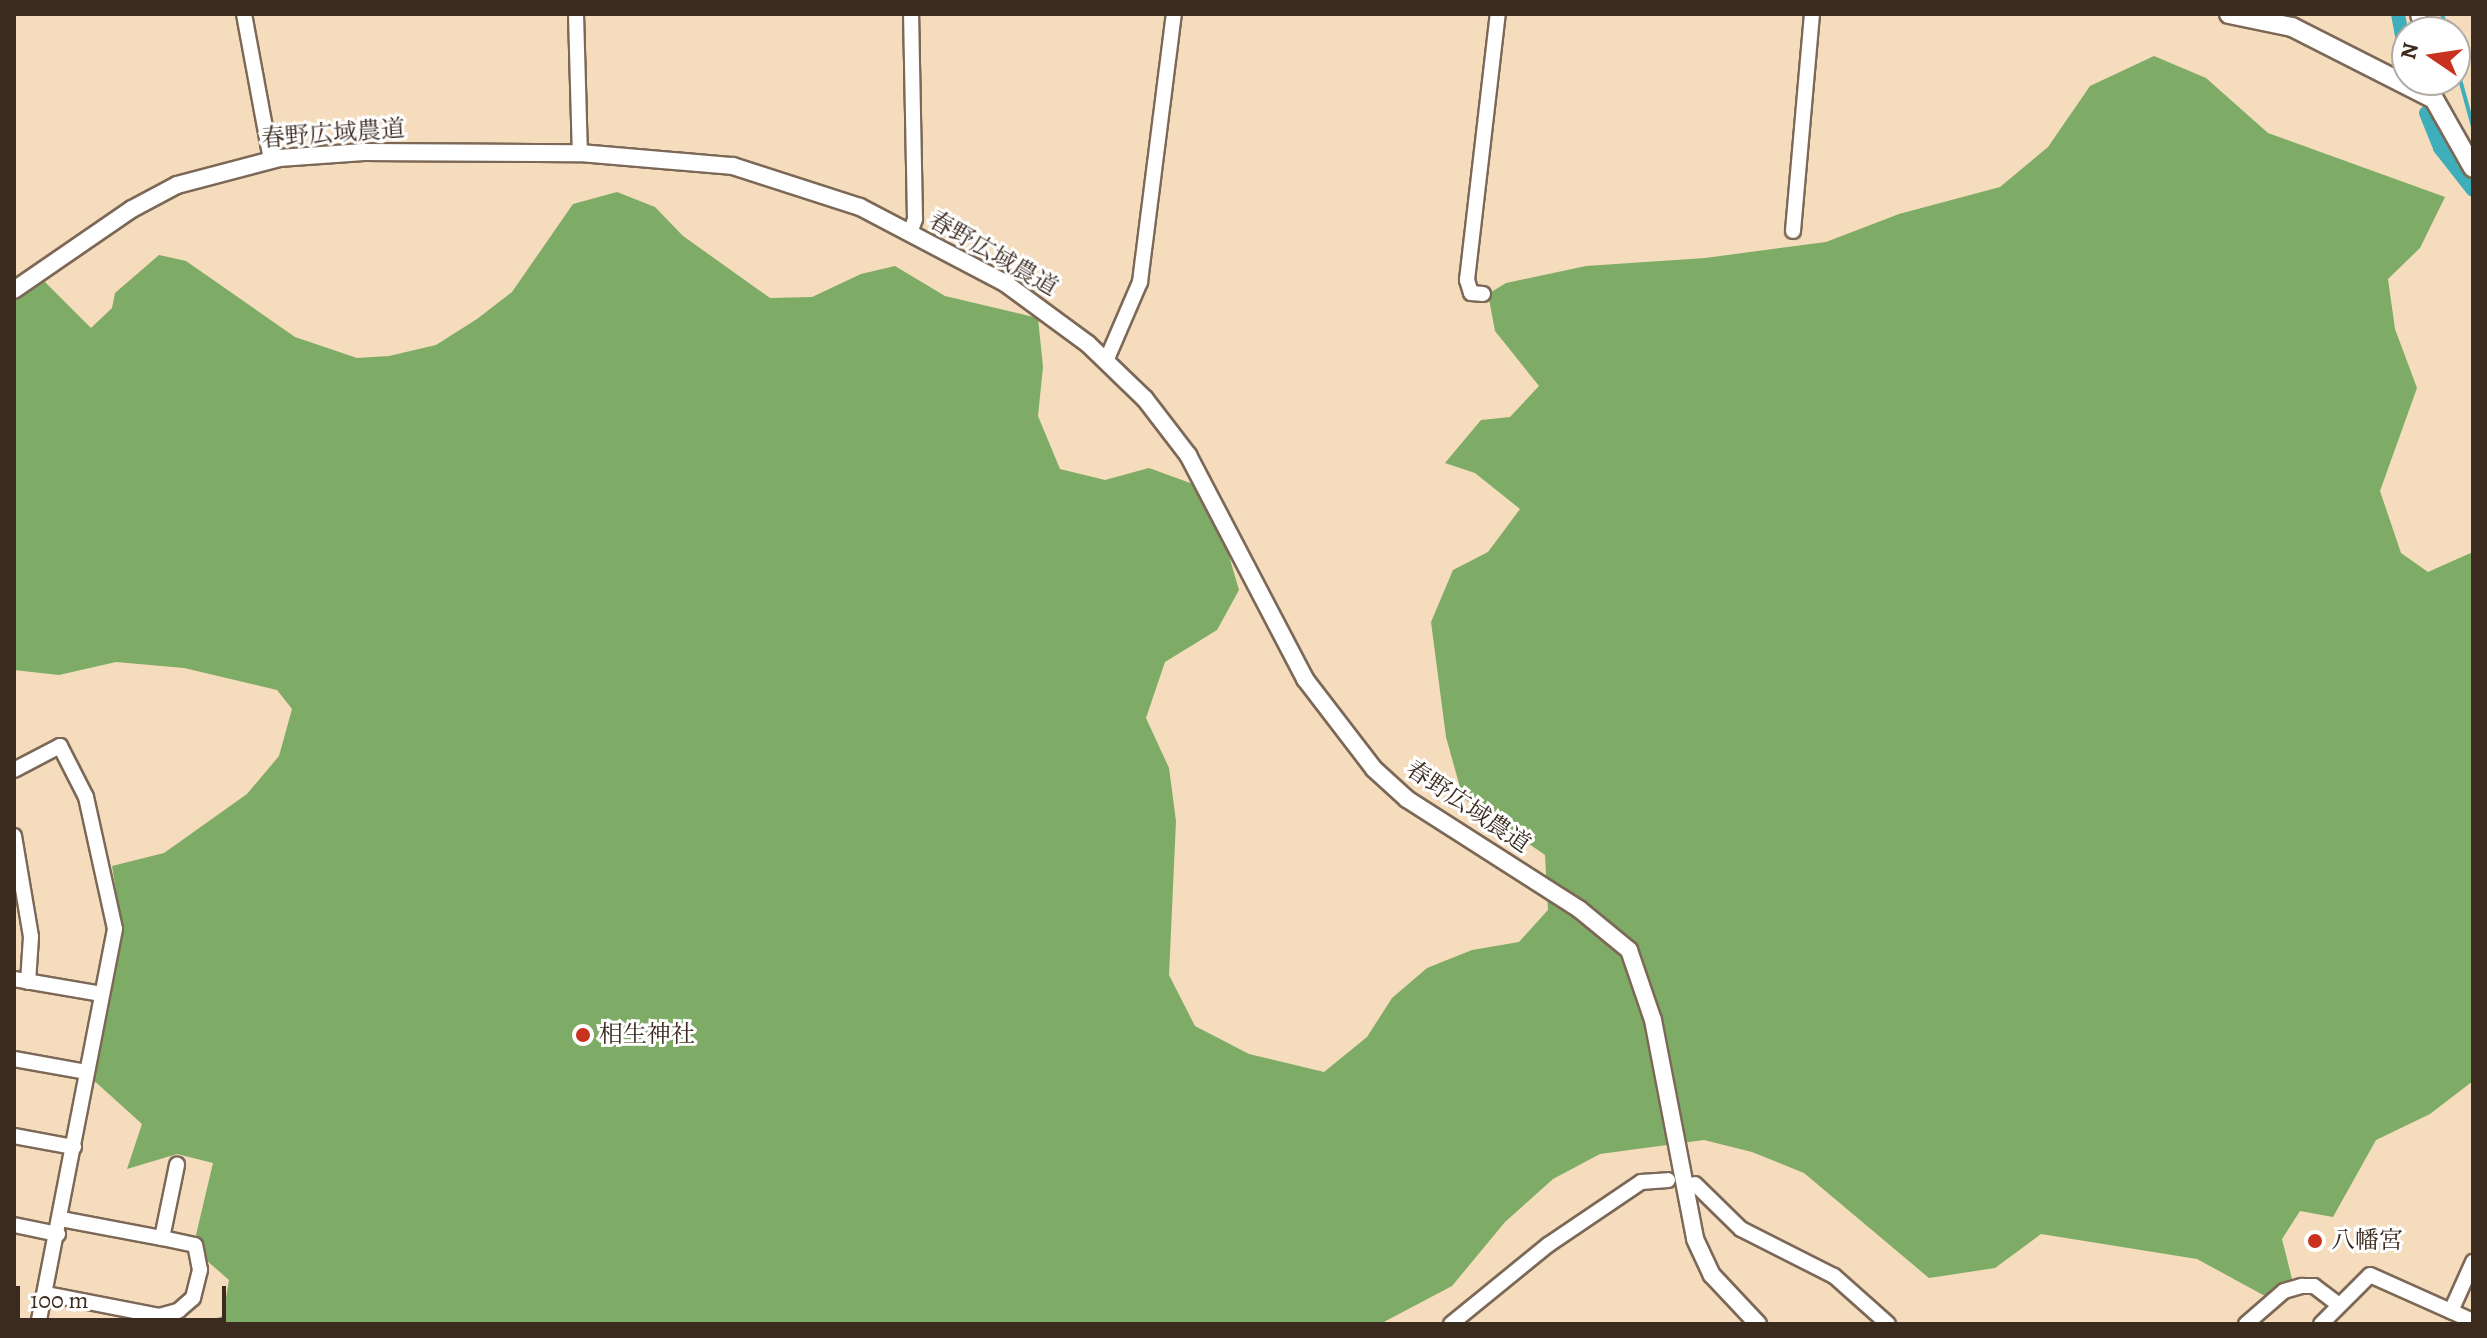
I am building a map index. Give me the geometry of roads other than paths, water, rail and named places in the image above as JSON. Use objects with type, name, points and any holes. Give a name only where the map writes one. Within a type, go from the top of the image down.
[{"type":"main road","points":[[2229,14],[2292,27],[2434,99],[2473,168]]},
{"type":"street","points":[[244,14],[271,160]]},
{"type":"street","points":[[576,14],[580,153]]},
{"type":"street","points":[[910,233],[915,219],[911,14]]},
{"type":"street","points":[[1106,361],[1135,295],[1146,252],[1174,14]]},
{"type":"street","points":[[1483,294],[1471,293],[1467,280],[1498,14]]},
{"type":"street","points":[[1793,231],[1812,14]]},
{"type":"street","name":"春野広域農道","points":[[14,290],[132,209],[177,185],[271,160],[364,152],[580,153],[733,166],[860,207],[1005,283],[1106,361],[1145,399],[1188,455],[1305,679],[1374,769],[1407,799],[1579,909],[1629,950],[1642,977],[1653,1020],[1695,1239],[1712,1275],[1758,1324]]},
{"type":"street","points":[[14,770],[60,746],[86,797],[115,929],[47,1294],[38,1324]]},
{"type":"street","points":[[14,836],[31,937],[21,980],[102,994]]},
{"type":"street","points":[[14,1059],[86,1072]]},
{"type":"street","points":[[14,1136],[74,1147]]},
{"type":"street","points":[[162,1238],[177,1165]]},
{"type":"street","points":[[1451,1324],[1548,1245],[1641,1182],[1668,1180]]},
{"type":"street","points":[[1695,1184],[1741,1229],[1834,1276],[1888,1324]]},
{"type":"street","points":[[14,1225],[60,1226],[195,1245],[200,1270],[193,1298],[178,1311],[159,1316],[47,1294]]},
{"type":"street","points":[[2321,1324],[2370,1275],[2462,1318],[2473,1262]]},
{"type":"street","points":[[2246,1324],[2284,1291],[2302,1286],[2314,1286],[2338,1304]]},
{"type":"street","points":[[111,1324],[115,1307]]},
{"type":"waterway","points":[[2465,96],[2473,127]]},
{"type":"waterway","points":[[2426,113],[2440,148],[2473,190]]},
{"type":"place","name":"相生神社","points":[[583,1035]]},
{"type":"place","name":"八幡宮","points":[[2315,1241]]}]
